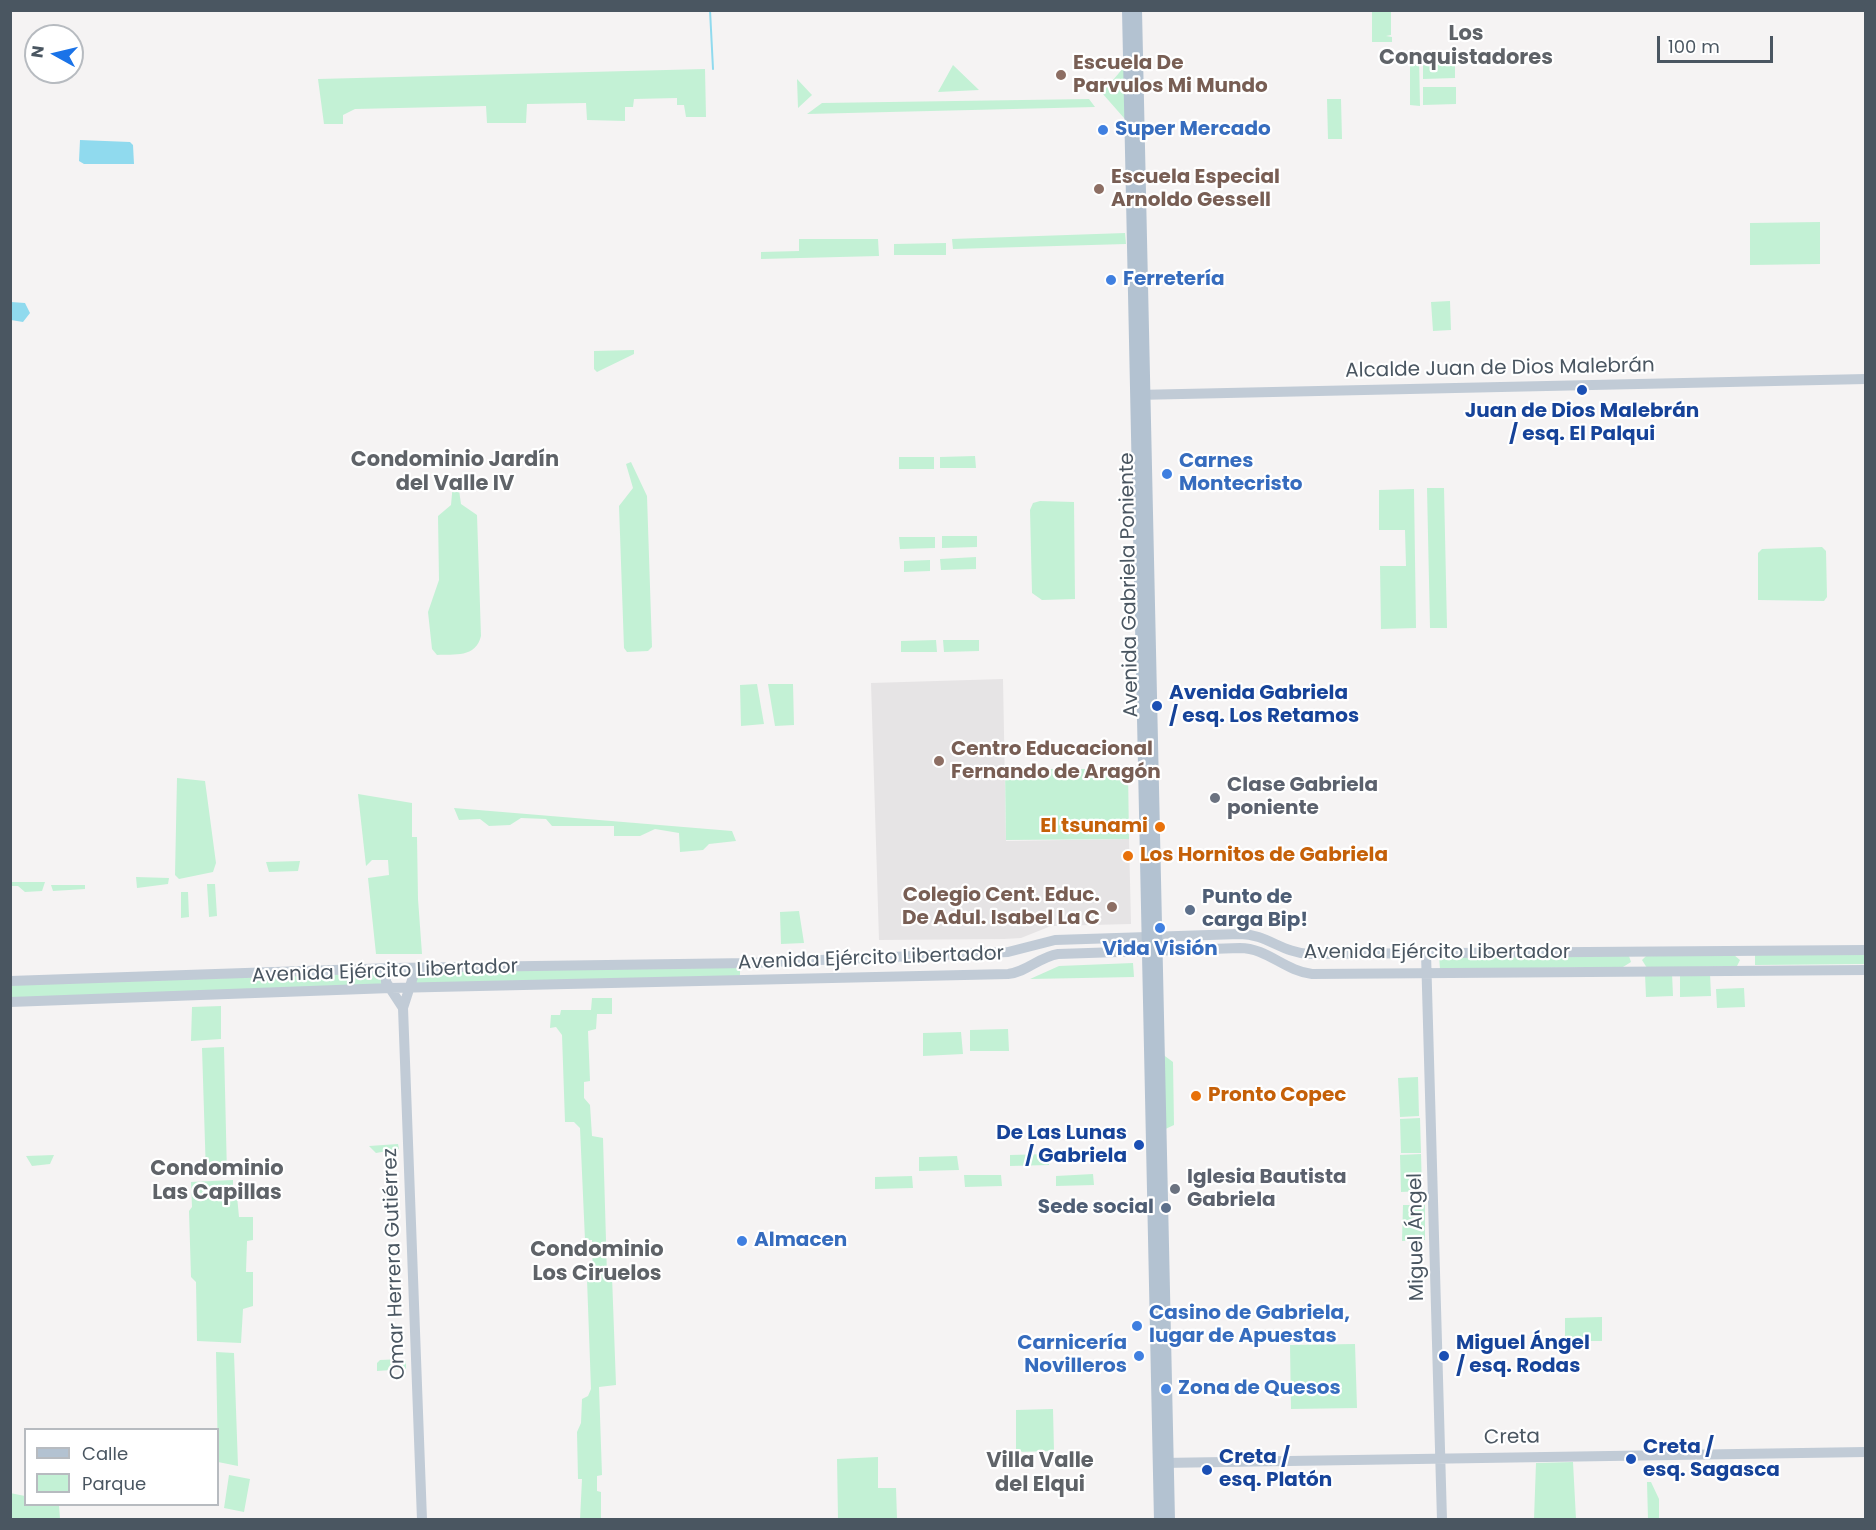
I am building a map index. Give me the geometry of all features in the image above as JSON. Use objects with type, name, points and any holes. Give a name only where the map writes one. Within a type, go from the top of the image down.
[{"type":"main road","name":"Avenida Gabriela Poniente","points":[[1128,10],[1141,395]]},
{"type":"main road","name":"Avenida Gabriela Poniente","points":[[1136,10],[1141,395],[1164,1463],[1169,1520]]},
{"type":"main road","name":"Alcalde Juan de Dios Malebrán","points":[[1141,395],[1866,378]]},
{"type":"main road","name":"Avenida Ejército Libertador","points":[[10,981],[392,968],[814,960],[1008,952],[1055,940],[1247,934],[1301,954],[1866,950]]},
{"type":"main road","name":"Avenida Ejército Libertador","points":[[10,1002],[391,988],[1008,974],[1023,970],[1052,955],[1247,948],[1305,973],[1866,970]]},
{"type":"main road","name":"Miguel Ángel","points":[[1426,953],[1442,1520]]},
{"type":"main road","points":[[1363,954],[1369,964],[1364,973]]},
{"type":"main road","points":[[887,975],[883,964],[888,956]]},
{"type":"main road","points":[[795,978],[808,972],[814,960]]},
{"type":"main road","points":[[391,988],[385,978],[392,968]]},
{"type":"main road","name":"Omar Herrera Gutiérrez","points":[[406,968],[413,978],[403,1008],[422,1520]]},
{"type":"main road","name":"Omar Herrera Gutiérrez","points":[[391,988],[403,1008]]},
{"type":"main road","name":"Creta","points":[[1164,1463],[1866,1452]]},
{"type":"main road","name":"Avenida Gabriela Poniente","points":[[1160,1520],[1164,1463]]},
{"type":"shaded area","name":"Centro Educacional Fernando de Aragón","points":[[1003,679],[1006,841],[1129,839],[1131,924],[1051,926],[1021,938],[879,940],[871,683]]},
{"type":"green space","points":[[1372,11],[1391,11],[1391,35],[1386,36],[1392,37],[1392,42],[1372,42]]},
{"type":"green space","points":[[1410,55],[1419,55],[1420,106],[1410,105]]},
{"type":"green space","points":[[1455,60],[1455,78],[1423,79],[1423,61]]},
{"type":"green space","points":[[953,65],[979,90],[938,92]]},
{"type":"green space","points":[[1124,67],[1125,118],[1102,93]]},
{"type":"green space","points":[[705,69],[706,117],[686,117],[684,105],[677,105],[677,98],[634,99],[633,107],[625,107],[625,121],[587,120],[586,103],[527,104],[526,123],[487,123],[486,106],[355,109],[343,115],[343,124],[324,124],[318,79]]},
{"type":"green space","points":[[797,79],[812,95],[798,108]]},
{"type":"green space","points":[[1423,87],[1456,87],[1456,104],[1423,105]]},
{"type":"green space","points":[[1089,99],[1095,107],[807,114],[822,103]]},
{"type":"green space","points":[[1327,99],[1341,99],[1342,139],[1328,139]]},
{"type":"green space","points":[[1820,222],[1820,264],[1750,265],[1750,223]]},
{"type":"green space","points":[[1125,233],[1126,244],[953,249],[952,239]]},
{"type":"green space","points":[[799,239],[878,239],[879,256],[761,259],[761,252],[799,251]]},
{"type":"green space","points":[[946,243],[946,255],[894,255],[894,244]]},
{"type":"green space","points":[[1450,301],[1451,330],[1433,331],[1431,302]]},
{"type":"green space","points":[[634,350],[634,354],[597,372],[594,369],[594,351]]},
{"type":"green space","points":[[975,456],[976,468],[940,468],[940,457]]},
{"type":"green space","points":[[899,457],[934,457],[934,469],[899,469]]},
{"type":"green space","points":[[631,462],[647,496],[652,647],[648,651],[627,652],[624,648],[619,506],[633,488],[626,464]]},
{"type":"green space","points":[[453,483],[458,483],[461,504],[477,515],[481,636],[474,648],[469,651],[437,655],[432,649],[428,612],[439,580],[438,516],[451,505]]},
{"type":"green space","points":[[1427,488],[1444,488],[1447,628],[1430,628]]},
{"type":"green space","points":[[1414,489],[1416,628],[1381,629],[1380,566],[1406,566],[1405,530],[1379,530],[1379,490]]},
{"type":"green space","points":[[1040,501],[1074,502],[1075,599],[1042,600],[1032,593],[1030,510],[1033,503]]},
{"type":"green space","points":[[942,536],[977,536],[977,547],[942,548]]},
{"type":"green space","points":[[899,537],[935,537],[935,548],[900,549]]},
{"type":"green space","points":[[1822,547],[1826,551],[1827,597],[1824,601],[1758,600],[1758,553],[1762,549]]},
{"type":"green space","points":[[976,557],[976,569],[941,570],[940,559]]},
{"type":"green space","points":[[930,560],[930,571],[904,572],[904,561]]},
{"type":"green space","points":[[936,640],[937,652],[901,652],[901,641]]},
{"type":"green space","points":[[943,640],[979,640],[979,651],[944,652]]},
{"type":"green space","points":[[757,684],[764,724],[741,726],[740,685]]},
{"type":"green space","points":[[768,684],[793,684],[794,725],[775,726]]},
{"type":"green space","points":[[1005,769],[1128,769],[1129,839],[1006,840]]},
{"type":"green space","points":[[177,778],[205,781],[216,863],[213,872],[179,879],[175,875]]},
{"type":"green space","points":[[358,794],[412,803],[412,837],[417,837],[422,954],[376,954],[368,878],[389,875],[388,860],[372,860],[366,866]]},
{"type":"green space","points":[[454,808],[732,831],[736,841],[709,844],[703,850],[680,852],[679,833],[655,829],[640,836],[614,836],[614,826],[552,826],[546,819],[521,818],[510,825],[489,826],[480,819],[459,820]]},
{"type":"green space","points":[[300,861],[298,871],[269,872],[266,862]]},
{"type":"green space","points":[[136,877],[169,878],[168,884],[137,888]]},
{"type":"green space","points":[[11,882],[45,882],[42,891],[25,892],[18,886],[11,886]]},
{"type":"green space","points":[[207,884],[215,884],[217,916],[209,917]]},
{"type":"green space","points":[[51,885],[85,885],[85,889],[53,891]]},
{"type":"green space","points":[[181,892],[188,892],[189,917],[181,918]]},
{"type":"green space","points":[[799,911],[804,943],[781,944],[780,912]]},
{"type":"green space","points":[[1865,953],[1865,964],[1755,965],[1755,954]]},
{"type":"green space","points":[[1647,955],[1734,955],[1740,960],[1737,966],[1647,968],[1642,960]]},
{"type":"green space","points":[[1439,956],[1629,956],[1631,962],[1623,967],[1440,969]]},
{"type":"green space","points":[[1133,963],[1134,977],[1030,979],[1059,966]]},
{"type":"green space","points":[[740,967],[740,975],[737,978],[415,984],[414,971]]},
{"type":"green space","points":[[383,973],[385,984],[11,999],[10,985]]},
{"type":"green space","points":[[1672,973],[1673,996],[1646,997],[1645,974]]},
{"type":"green space","points":[[1710,973],[1711,996],[1680,997],[1680,974]]},
{"type":"green space","points":[[1744,988],[1745,1007],[1717,1008],[1716,989]]},
{"type":"green space","points":[[592,998],[612,998],[612,1014],[597,1014],[596,1029],[588,1031],[590,1081],[584,1082],[584,1098],[590,1105],[592,1136],[603,1138],[607,1275],[612,1276],[616,1385],[599,1387],[602,1475],[597,1476],[597,1491],[601,1492],[601,1519],[580,1520],[582,1479],[578,1479],[577,1432],[581,1423],[582,1399],[588,1396],[591,1389],[587,1279],[593,1279],[592,1240],[585,1240],[580,1128],[574,1122],[565,1122],[562,1035],[556,1027],[550,1028],[551,1015],[560,1015],[561,1010],[591,1010]]},
{"type":"green space","points":[[221,1006],[221,1039],[191,1041],[192,1007]]},
{"type":"green space","points":[[1008,1029],[1009,1051],[970,1051],[970,1030]]},
{"type":"green space","points":[[961,1032],[963,1054],[923,1056],[923,1033]]},
{"type":"green space","points":[[224,1047],[227,1175],[206,1175],[202,1048]]},
{"type":"green space","points":[[1158,1051],[1173,1062],[1174,1125],[1159,1132]]},
{"type":"green space","points":[[1418,1077],[1419,1116],[1400,1117],[1398,1078]]},
{"type":"green space","points":[[1420,1118],[1421,1153],[1401,1153],[1400,1119]]},
{"type":"green space","points":[[398,1144],[399,1149],[376,1153],[369,1146]]},
{"type":"green space","points":[[1049,1154],[1049,1165],[1010,1166],[1010,1155]]},
{"type":"green space","points":[[1421,1154],[1422,1191],[1401,1192],[1400,1155]]},
{"type":"green space","points":[[54,1155],[50,1164],[32,1166],[26,1156]]},
{"type":"green space","points":[[957,1156],[959,1170],[919,1171],[919,1157]]},
{"type":"green space","points":[[1093,1174],[1094,1185],[1056,1186],[1056,1176]]},
{"type":"green space","points":[[964,1175],[1001,1175],[1002,1186],[965,1187]]},
{"type":"green space","points":[[912,1176],[913,1188],[875,1189],[875,1177]]},
{"type":"green space","points":[[233,1180],[233,1195],[237,1196],[239,1217],[253,1217],[253,1240],[247,1241],[246,1272],[253,1272],[253,1306],[243,1309],[241,1343],[197,1341],[196,1282],[191,1277],[189,1211],[192,1207],[191,1182]]},
{"type":"green space","points":[[1403,1205],[1425,1205],[1425,1240],[1402,1241]]},
{"type":"green space","points":[[1602,1317],[1602,1341],[1565,1341],[1565,1318]]},
{"type":"green space","points":[[1355,1344],[1357,1408],[1291,1409],[1290,1345]]},
{"type":"green space","points":[[216,1352],[234,1353],[238,1466],[219,1462]]},
{"type":"green space","points":[[402,1359],[406,1361],[406,1369],[377,1371],[377,1363],[380,1360]]},
{"type":"green space","points":[[1053,1409],[1054,1451],[1016,1452],[1016,1410]]},
{"type":"green space","points":[[878,1457],[878,1488],[896,1488],[897,1519],[838,1519],[837,1459]]},
{"type":"green space","points":[[1573,1462],[1576,1519],[1534,1519],[1536,1463]]},
{"type":"green space","points":[[229,1475],[250,1479],[244,1512],[224,1508]]},
{"type":"green space","points":[[1647,1482],[1651,1482],[1659,1499],[1659,1519],[1648,1519]]},
{"type":"green space","points":[[10,1493],[24,1496],[24,1506],[59,1506],[60,1519],[11,1519]]},
{"type":"water","points":[[80,140],[130,142],[133,145],[134,164],[84,164],[79,161]]},
{"type":"water","points":[[11,302],[25,303],[30,313],[23,322],[11,320]]},
{"type":"waterway","points":[[710,10],[713,69]]},
{"type":"place","name":"Escuela De Parvulos Mi Mundo","points":[[1061,75]]},
{"type":"place","name":"Super Mercado","points":[[1103,130]]},
{"type":"place","name":"Escuela Especial Arnoldo Gessell","points":[[1099,189]]},
{"type":"place","name":"Ferretería","points":[[1111,280]]},
{"type":"place","name":"Juan de Dios Malebrán / esq. El Palqui","points":[[1582,390]]},
{"type":"place","name":"Carnes Montecristo","points":[[1167,474]]},
{"type":"place","name":"Avenida Gabriela / esq. Los Retamos","points":[[1157,706]]},
{"type":"place","name":"Centro Educacional Fernando de Aragón","points":[[939,761]]},
{"type":"place","name":"Clase Gabriela poniente","points":[[1215,798]]},
{"type":"place","name":"El tsunami","points":[[1160,827]]},
{"type":"place","name":"Los Hornitos de Gabriela","points":[[1128,856]]},
{"type":"place","name":"Colegio Cent. Educ. De Adul. Isabel La C","points":[[1112,907]]},
{"type":"place","name":"Punto de carga Bip!","points":[[1190,910]]},
{"type":"place","name":"Vida Visión","points":[[1160,928]]},
{"type":"place","name":"Pronto Copec","points":[[1196,1096]]},
{"type":"place","name":"De Las Lunas / Gabriela","points":[[1139,1145]]},
{"type":"place","name":"Iglesia Bautista Gabriela","points":[[1175,1189]]},
{"type":"place","name":"Sede social","points":[[1166,1208]]},
{"type":"place","name":"Almacen","points":[[742,1241]]},
{"type":"place","name":"Casino de Gabriela, lugar de Apuestas","points":[[1137,1326]]},
{"type":"place","name":"Carnicería Novilleros","points":[[1139,1356]]},
{"type":"place","name":"Miguel Ángel / esq. Rodas","points":[[1444,1356]]},
{"type":"place","name":"Zona de Quesos","points":[[1166,1389]]},
{"type":"place","name":"Creta / esq. Sagasca","points":[[1631,1459]]},
{"type":"place","name":"Creta / esq. Platón","points":[[1207,1470]]},
{"type":"district","name":"Los Conquistadores","points":[[1466,47]]},
{"type":"district","name":"Condominio Jardín del Valle IV","points":[[455,473]]},
{"type":"district","name":"Condominio Las Capillas","points":[[217,1182]]},
{"type":"district","name":"Condominio Los Ciruelos","points":[[597,1263]]},
{"type":"district","name":"Villa Valle del Elqui","points":[[1040,1474]]}]
